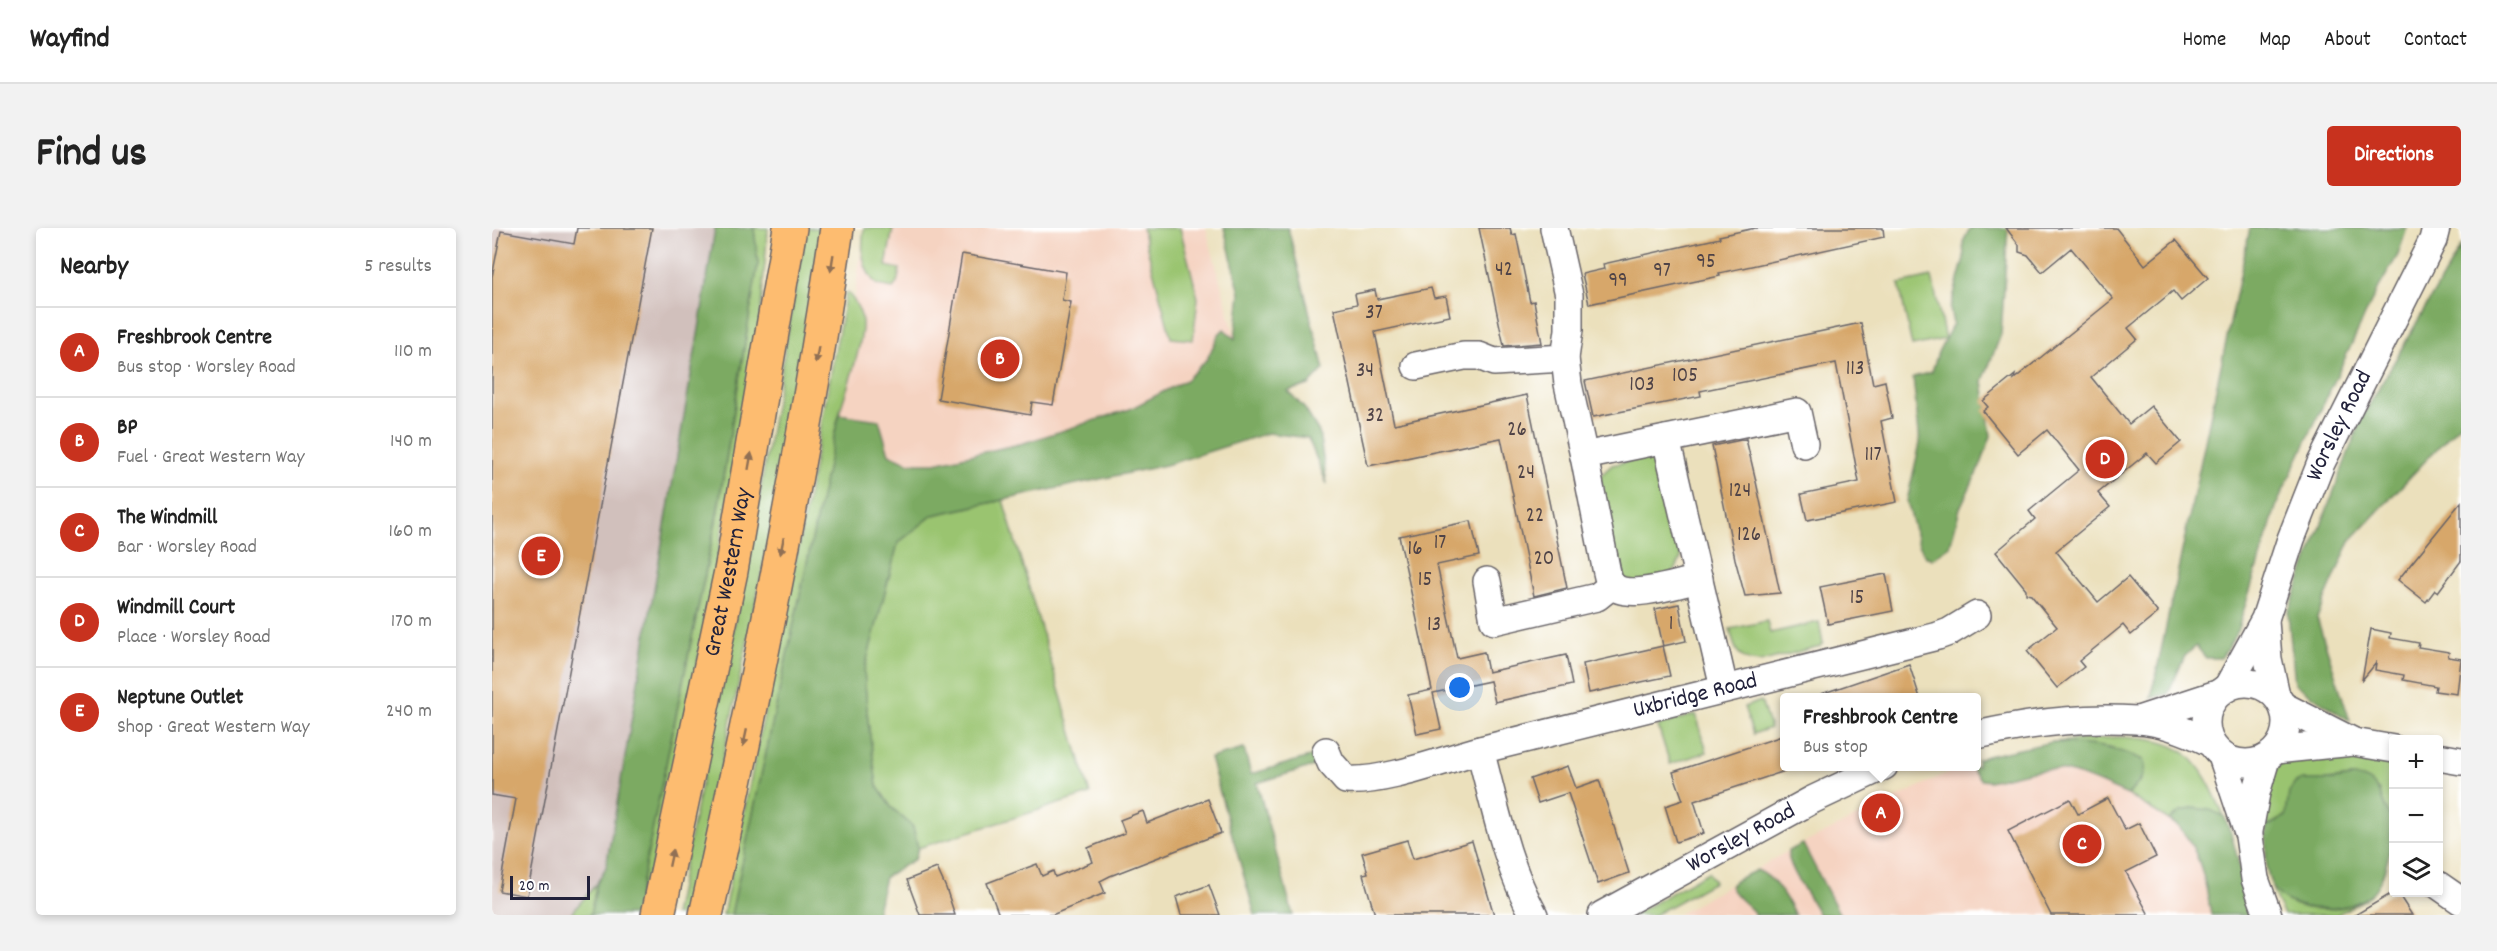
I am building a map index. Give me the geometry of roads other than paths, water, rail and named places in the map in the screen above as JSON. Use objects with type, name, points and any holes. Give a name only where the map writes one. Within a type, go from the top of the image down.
[{"type":"main road","name":"Great Western Way","points":[[658,915],[730,572],[790,228]]},
{"type":"main road","name":"Great Western Way","points":[[706,915],[753,699],[801,446],[837,228]]},
{"type":"street","points":[[1557,229],[1570,303],[1565,358],[1568,384],[1599,539],[1612,585],[1621,591],[1635,592],[1699,579]]},
{"type":"street","name":"Worsley Road","points":[[2249,836],[2206,727],[2207,714],[2265,619],[2291,539],[2321,463],[2438,232]]},
{"type":"street","points":[[1416,366],[1464,356],[1479,356],[1494,362],[1565,358]]},
{"type":"street","points":[[1584,456],[1797,412],[1804,444]]},
{"type":"street","points":[[1666,439],[1724,688]]},
{"type":"street","points":[[1486,581],[1494,621],[1597,597],[1612,585]]},
{"type":"street","name":"Uxbridge Road","points":[[1326,751],[1346,780],[1380,778],[1480,750],[1949,633],[1977,615]]},
{"type":"street","name":"Worsley Road","points":[[2249,836],[2256,793],[2271,754],[2284,739],[2287,726],[2268,659],[2265,619]]},
{"type":"street","points":[[2138,720],[2239,684],[2252,684],[2265,687],[2279,701],[2353,742]]},
{"type":"street","points":[[1981,734],[2042,722],[2138,720],[2192,734],[2234,762],[2247,764],[2271,754],[2353,742],[2389,748]]},
{"type":"street","points":[[1480,750],[1504,842],[1523,896],[1534,915]]},
{"type":"street","points":[[2443,758],[2461,761]]},
{"type":"street","name":"Worsley Road","points":[[1602,915],[1812,800],[1873,771]]},
{"type":"street","points":[[2249,836],[2255,879],[2268,915]]},
{"type":"street","points":[[2443,888],[2461,901]]},
{"type":"place","name":"BP","points":[[1000,359]]},
{"type":"place","name":"Windmill Court","points":[[2105,459]]},
{"type":"place","name":"Neptune Outlet","points":[[541,556]]},
{"type":"place","name":"Freshbrook Centre","points":[[1881,813]]},
{"type":"place","name":"The Windmill","points":[[2082,844]]}]
